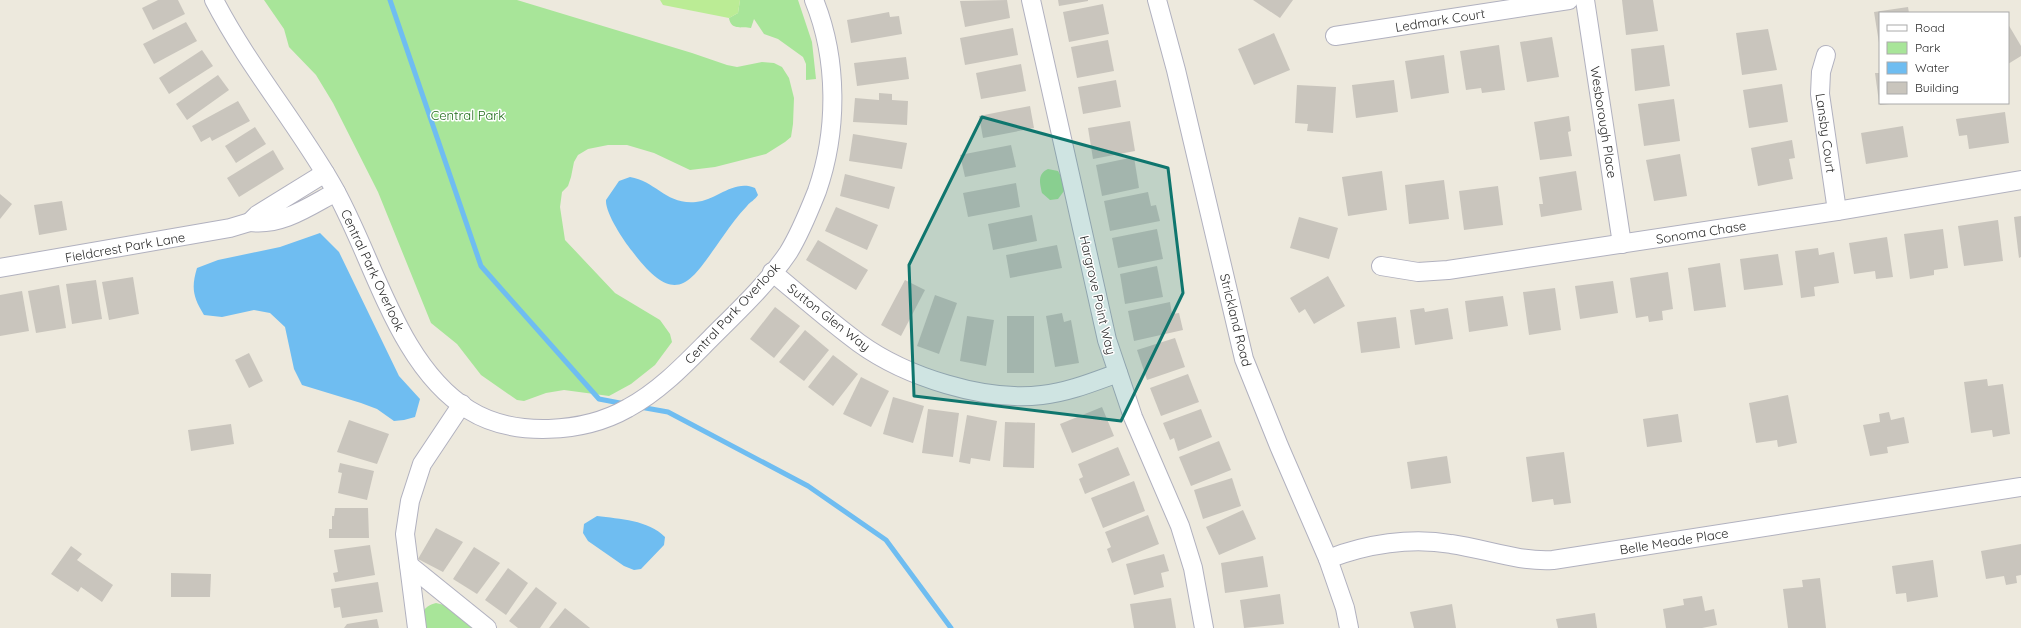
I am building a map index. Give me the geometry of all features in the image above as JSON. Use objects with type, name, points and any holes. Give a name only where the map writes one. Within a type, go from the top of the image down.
[{"type":"street","name":"Central Park Overlook","points":[[214,0],[230,30],[302,136],[336,192],[412,352],[441,387],[468,410],[494,421],[525,427],[546,429],[572,427],[606,418],[638,402],[663,383],[694,355],[737,311],[788,253],[811,205],[824,168],[830,133],[832,101],[830,58],[826,34],[814,0]]},
{"type":"street","name":"Hargrove Point Way","points":[[1031,0],[1107,340],[1133,417],[1180,526],[1193,568],[1204,628]]},
{"type":"street","name":"Strickland Road","points":[[1157,0],[1176,70],[1244,360],[1278,446],[1328,559],[1345,608],[1349,628]]},
{"type":"street","name":"Ledmark Court","points":[[1335,36],[1569,0]]},
{"type":"street","name":"Wesborough Place","points":[[1585,0],[1622,244]]},
{"type":"street","name":"Lansby Court","points":[[1826,55],[1821,72],[1820,94],[1837,211]]},
{"type":"street","name":"Fieldcrest Park Lane","points":[[250,222],[257,215],[325,173]]},
{"type":"street","name":"Sonoma Chase","points":[[1381,266],[1400,270],[1433,272],[1837,211],[2021,180]]},
{"type":"street","name":"Fieldcrest Park Lane","points":[[0,268],[230,228],[250,222],[260,223],[277,221],[302,211],[336,192]]},
{"type":"street","name":"Sutton Glen Way","points":[[772,272],[860,344],[894,364],[952,384],[994,394],[1027,396],[1070,390],[1118,373]]},
{"type":"street","points":[[417,628],[405,534],[410,501],[422,464],[462,404]]},
{"type":"street","name":"Belle Meade Place","points":[[1328,559],[1347,551],[1368,546],[1423,542],[1452,544],[1526,560],[1553,560],[2021,487]]},
{"type":"street","points":[[409,566],[487,628]]},
{"type":"highlighted area","points":[[982,117],[1168,168],[1183,293],[1121,421],[914,396],[909,265]]},
{"type":"green space","name":"Central Park","points":[[264,0],[517,0],[727,65],[737,67],[762,62],[774,63],[782,67],[789,78],[794,98],[791,137],[766,154],[715,167],[690,170],[654,153],[627,145],[608,145],[588,149],[578,155],[574,162],[568,186],[562,192],[560,207],[565,240],[615,293],[660,320],[670,334],[672,342],[655,365],[631,384],[609,396],[564,390],[546,393],[524,401],[517,400],[481,375],[457,344],[431,323],[378,192],[333,103],[316,75],[289,47],[284,29]]},
{"type":"green space","points":[[660,0],[740,0],[738,13],[729,18],[663,5]]},
{"type":"green space","points":[[740,0],[798,0],[812,42],[816,79],[806,80],[806,64],[803,57],[778,39],[764,34],[754,19],[751,28],[732,25],[729,18],[738,13]]},
{"type":"green space","points":[[1048,169],[1058,171],[1062,178],[1064,191],[1058,199],[1050,200],[1042,193],[1040,179],[1042,173]]},
{"type":"green space","points":[[436,603],[444,605],[474,628],[419,628],[425,609],[431,604]]},
{"type":"water","points":[[630,177],[639,179],[677,200],[686,202],[703,201],[739,186],[755,188],[758,195],[738,216],[693,276],[683,283],[673,285],[661,281],[648,270],[624,241],[609,212],[606,200],[619,181]]},
{"type":"water","points":[[320,233],[339,252],[399,376],[420,399],[415,417],[394,421],[377,409],[302,385],[294,369],[285,327],[270,313],[254,310],[222,317],[204,315],[200,309],[194,292],[194,281],[197,268],[218,260],[280,247]]},
{"type":"water","points":[[597,516],[624,519],[650,527],[665,537],[664,545],[641,569],[634,570],[624,566],[588,541],[583,533],[584,524]]},
{"type":"building","points":[[158,0],[178,0],[185,14],[153,30],[142,8]]},
{"type":"building","points":[[1007,0],[1010,18],[965,27],[960,1]]},
{"type":"building","points":[[1058,0],[1088,0],[1088,1],[1059,6]]},
{"type":"building","points":[[1253,0],[1293,0],[1280,18]]},
{"type":"building","points":[[1622,0],[1653,0],[1658,31],[1626,35]]},
{"type":"building","points":[[1103,4],[1109,34],[1069,42],[1063,12]]},
{"type":"building","points":[[1908,7],[1909,12],[1879,12],[1879,43],[1874,12]]},
{"type":"building","points":[[889,12],[890,17],[899,16],[902,34],[851,43],[847,20]]},
{"type":"building","points":[[186,22],[197,41],[154,64],[143,44]]},
{"type":"building","points":[[2009,26],[2021,46],[2021,56],[2009,63]]},
{"type":"building","points":[[1013,28],[1018,55],[965,65],[960,38]]},
{"type":"building","points":[[1768,29],[1777,70],[1742,75],[1736,33]]},
{"type":"building","points":[[1274,33],[1290,70],[1254,85],[1238,49]]},
{"type":"building","points":[[1552,37],[1559,77],[1527,82],[1520,42]]},
{"type":"building","points":[[1108,40],[1114,71],[1077,78],[1071,47]]},
{"type":"building","points":[[1499,45],[1505,90],[1482,93],[1481,88],[1466,90],[1460,51]]},
{"type":"building","points":[[1664,45],[1670,86],[1635,91],[1631,49]]},
{"type":"building","points":[[202,50],[213,66],[169,94],[159,78]]},
{"type":"building","points":[[1444,55],[1449,93],[1411,99],[1405,61]]},
{"type":"building","points":[[906,57],[909,79],[857,86],[854,63]]},
{"type":"building","points":[[1021,64],[1026,91],[981,99],[976,73]]},
{"type":"building","points":[[1875,73],[1879,73],[1879,102]]},
{"type":"building","points":[[218,75],[229,90],[187,120],[176,104]]},
{"type":"building","points":[[1116,80],[1121,107],[1083,114],[1078,87]]},
{"type":"building","points":[[1394,80],[1398,112],[1356,118],[1352,85]]},
{"type":"building","points":[[1782,84],[1788,122],[1749,128],[1743,90]]},
{"type":"building","points":[[1297,85],[1336,87],[1333,133],[1307,131],[1308,124],[1295,123]]},
{"type":"building","points":[[879,93],[892,94],[892,100],[908,101],[907,125],[853,122],[855,98],[879,100]]},
{"type":"building","points":[[1674,99],[1680,141],[1644,146],[1638,104]]},
{"type":"building","points":[[238,101],[250,121],[212,141],[210,137],[201,142],[192,126]]},
{"type":"building","points":[[1030,106],[1034,128],[983,138],[979,116]]},
{"type":"building","points":[[2005,112],[2009,143],[1969,149],[1967,135],[1959,136],[1956,119]]},
{"type":"building","points":[[1569,116],[1571,131],[1568,132],[1572,156],[1540,160],[1534,122]]},
{"type":"building","points":[[1130,121],[1135,151],[1093,159],[1088,128]]},
{"type":"building","points":[[1903,126],[1908,157],[1866,164],[1861,133]]},
{"type":"building","points":[[255,127],[266,144],[236,163],[225,146]]},
{"type":"building","points":[[853,134],[907,143],[902,169],[849,161]]},
{"type":"building","points":[[1792,140],[1795,158],[1789,159],[1793,179],[1758,186],[1751,148]]},
{"type":"building","points":[[1011,145],[1016,167],[965,177],[960,155]]},
{"type":"building","points":[[273,150],[284,169],[239,197],[227,178]]},
{"type":"building","points":[[1680,154],[1687,196],[1654,201],[1646,160]]},
{"type":"building","points":[[1134,157],[1139,188],[1102,196],[1096,165]]},
{"type":"building","points":[[1382,171],[1387,210],[1348,216],[1342,177]]},
{"type":"building","points":[[1576,171],[1582,210],[1541,217],[1539,204],[1543,204],[1539,177]]},
{"type":"building","points":[[845,174],[895,187],[889,209],[840,196]]},
{"type":"building","points":[[1444,180],[1449,219],[1409,224],[1405,185]]},
{"type":"building","points":[[1016,183],[1020,207],[968,217],[963,193]]},
{"type":"building","points":[[1498,186],[1503,225],[1464,230],[1459,191]]},
{"type":"building","points":[[1148,192],[1151,206],[1156,205],[1160,221],[1110,231],[1104,201]]},
{"type":"building","points":[[0,194],[12,204],[0,219]]},
{"type":"building","points":[[62,201],[67,230],[39,235],[34,205]]},
{"type":"building","points":[[836,207],[878,225],[867,250],[825,231]]},
{"type":"building","points":[[1032,215],[1037,241],[993,250],[988,224]]},
{"type":"building","points":[[2021,216],[2021,257],[2019,258],[2014,217]]},
{"type":"building","points":[[1299,217],[1338,228],[1329,259],[1290,248]]},
{"type":"building","points":[[1998,220],[2003,261],[1964,266],[1958,226]]},
{"type":"building","points":[[1157,229],[1163,259],[1118,268],[1112,238]]},
{"type":"building","points":[[1943,229],[1948,268],[1934,270],[1934,275],[1910,279],[1904,234]]},
{"type":"building","points":[[1887,237],[1893,277],[1876,279],[1875,271],[1854,274],[1849,243]]},
{"type":"building","points":[[818,240],[868,270],[856,290],[806,260]]},
{"type":"building","points":[[1057,245],[1062,268],[1010,278],[1006,255]]},
{"type":"building","points":[[1818,248],[1819,255],[1834,252],[1839,283],[1814,287],[1815,296],[1801,298],[1795,251]]},
{"type":"building","points":[[1778,254],[1783,285],[1744,290],[1740,259]]},
{"type":"building","points":[[1720,263],[1726,307],[1694,311],[1688,268]]},
{"type":"building","points":[[1157,266],[1163,297],[1125,304],[1120,274]]},
{"type":"building","points":[[1668,272],[1673,309],[1662,311],[1663,320],[1649,322],[1648,316],[1636,318],[1630,278]]},
{"type":"building","points":[[1328,276],[1345,306],[1314,324],[1305,309],[1299,313],[1290,298]]},
{"type":"building","points":[[133,277],[139,314],[109,320],[102,282]]},
{"type":"building","points":[[96,280],[102,319],[72,324],[66,284]]},
{"type":"building","points":[[905,280],[925,290],[901,336],[881,325]]},
{"type":"building","points":[[1613,281],[1618,313],[1580,319],[1575,286]]},
{"type":"building","points":[[59,285],[66,328],[36,333],[28,291]]},
{"type":"building","points":[[1555,288],[1561,330],[1529,335],[1523,292]]},
{"type":"building","points":[[22,291],[29,331],[0,336],[0,295]]},
{"type":"building","points":[[935,295],[957,303],[939,354],[917,346]]},
{"type":"building","points":[[1503,296],[1508,326],[1469,332],[1465,301]]},
{"type":"building","points":[[1170,302],[1172,314],[1179,313],[1183,330],[1134,341],[1128,311]]},
{"type":"building","points":[[775,307],[800,326],[774,358],[750,339]]},
{"type":"building","points":[[1424,308],[1425,312],[1448,308],[1453,339],[1415,345],[1410,310]]},
{"type":"building","points":[[1062,313],[1064,322],[1071,320],[1079,363],[1055,367],[1046,316]]},
{"type":"building","points":[[967,316],[994,320],[986,366],[960,361]]},
{"type":"building","points":[[1007,316],[1034,316],[1034,373],[1007,373]]},
{"type":"building","points":[[1396,317],[1400,348],[1361,353],[1357,322]]},
{"type":"building","points":[[805,330],[829,350],[804,381],[779,362]]},
{"type":"building","points":[[1175,338],[1185,367],[1147,380],[1137,350]]},
{"type":"building","points":[[249,353],[263,381],[249,388],[235,360]]},
{"type":"building","points":[[833,355],[858,374],[833,406],[808,387]]},
{"type":"building","points":[[1188,374],[1199,402],[1161,416],[1150,388]]},
{"type":"building","points":[[861,377],[889,391],[871,427],[843,414]]},
{"type":"building","points":[[1987,379],[1988,386],[2003,384],[2010,434],[1993,437],[1992,430],[1971,433],[1964,382]]},
{"type":"building","points":[[1788,395],[1797,443],[1778,447],[1777,440],[1756,443],[1749,403]]},
{"type":"building","points":[[893,397],[924,406],[913,443],[883,434]]},
{"type":"building","points":[[1102,407],[1114,436],[1072,453],[1060,424]]},
{"type":"building","points":[[928,409],[959,413],[953,457],[922,453]]},
{"type":"building","points":[[1201,409],[1212,437],[1178,451],[1174,438],[1170,440],[1163,423]]},
{"type":"building","points":[[1889,412],[1891,420],[1904,417],[1909,443],[1887,447],[1888,453],[1870,456],[1863,425],[1880,422],[1879,414]]},
{"type":"building","points":[[1678,414],[1682,442],[1647,447],[1643,419]]},
{"type":"building","points":[[967,415],[997,421],[990,461],[971,458],[970,464],[959,462]]},
{"type":"building","points":[[349,420],[389,434],[377,464],[337,452]]},
{"type":"building","points":[[1005,422],[1035,423],[1034,468],[1003,467]]},
{"type":"building","points":[[231,424],[234,444],[191,451],[188,430]]},
{"type":"building","points":[[1219,441],[1231,470],[1191,486],[1179,457]]},
{"type":"building","points":[[1118,447],[1130,475],[1085,494],[1079,479],[1083,477],[1078,464]]},
{"type":"building","points":[[1564,452],[1571,503],[1554,505],[1553,499],[1532,502],[1526,457]]},
{"type":"building","points":[[1447,456],[1451,483],[1411,489],[1407,462]]},
{"type":"building","points":[[340,463],[374,471],[367,500],[338,493],[342,473],[338,472]]},
{"type":"building","points":[[1232,478],[1241,506],[1203,519],[1194,490]]},
{"type":"building","points":[[1134,481],[1145,511],[1103,528],[1091,498]]},
{"type":"building","points":[[335,508],[368,508],[369,538],[329,538],[329,529],[332,529],[332,516],[334,516]]},
{"type":"building","points":[[1243,510],[1256,539],[1219,555],[1206,527]]},
{"type":"building","points":[[1148,515],[1159,544],[1112,563],[1107,549],[1111,547],[1105,532]]},
{"type":"building","points":[[436,528],[463,542],[443,572],[418,559]]},
{"type":"building","points":[[2021,544],[2021,575],[2016,576],[2017,583],[2006,585],[2004,576],[1986,579],[1981,551]]},
{"type":"building","points":[[370,545],[375,575],[335,582],[333,573],[338,572],[334,550]]},
{"type":"building","points":[[71,546],[82,554],[77,560],[113,585],[102,602],[81,587],[78,592],[51,574]]},
{"type":"building","points":[[474,547],[500,563],[477,594],[453,579]]},
{"type":"building","points":[[1164,554],[1169,571],[1161,573],[1164,587],[1134,595],[1126,564]]},
{"type":"building","points":[[1263,556],[1268,587],[1225,593],[1221,563]]},
{"type":"building","points":[[1933,560],[1938,597],[1907,602],[1906,593],[1896,594],[1892,566]]},
{"type":"building","points":[[508,568],[528,583],[506,615],[485,600]]},
{"type":"building","points":[[171,573],[211,574],[210,597],[171,597]]},
{"type":"building","points":[[1820,578],[1826,628],[1788,628],[1783,589],[1803,587],[1802,580]]},
{"type":"building","points":[[378,582],[383,612],[342,618],[340,607],[334,608],[331,589]]},
{"type":"building","points":[[536,587],[557,603],[540,628],[518,628],[509,621]]},
{"type":"building","points":[[1280,594],[1284,624],[1244,628],[1240,600]]},
{"type":"building","points":[[1702,596],[1705,611],[1714,609],[1717,625],[1702,628],[1666,628],[1663,609],[1684,605],[1683,599]]},
{"type":"building","points":[[1171,598],[1176,628],[1134,628],[1130,604]]},
{"type":"building","points":[[1452,604],[1456,628],[1414,628],[1410,612]]},
{"type":"building","points":[[565,608],[590,628],[549,628]]},
{"type":"building","points":[[1595,613],[1597,628],[1558,628],[1556,619]]},
{"type":"building","points":[[377,619],[379,628],[344,628],[347,624]]},
{"type":"waterway","points":[[390,0],[481,266],[599,399],[625,404]]},
{"type":"waterway","points":[[640,407],[668,412],[808,486],[886,540],[951,628]]}]
